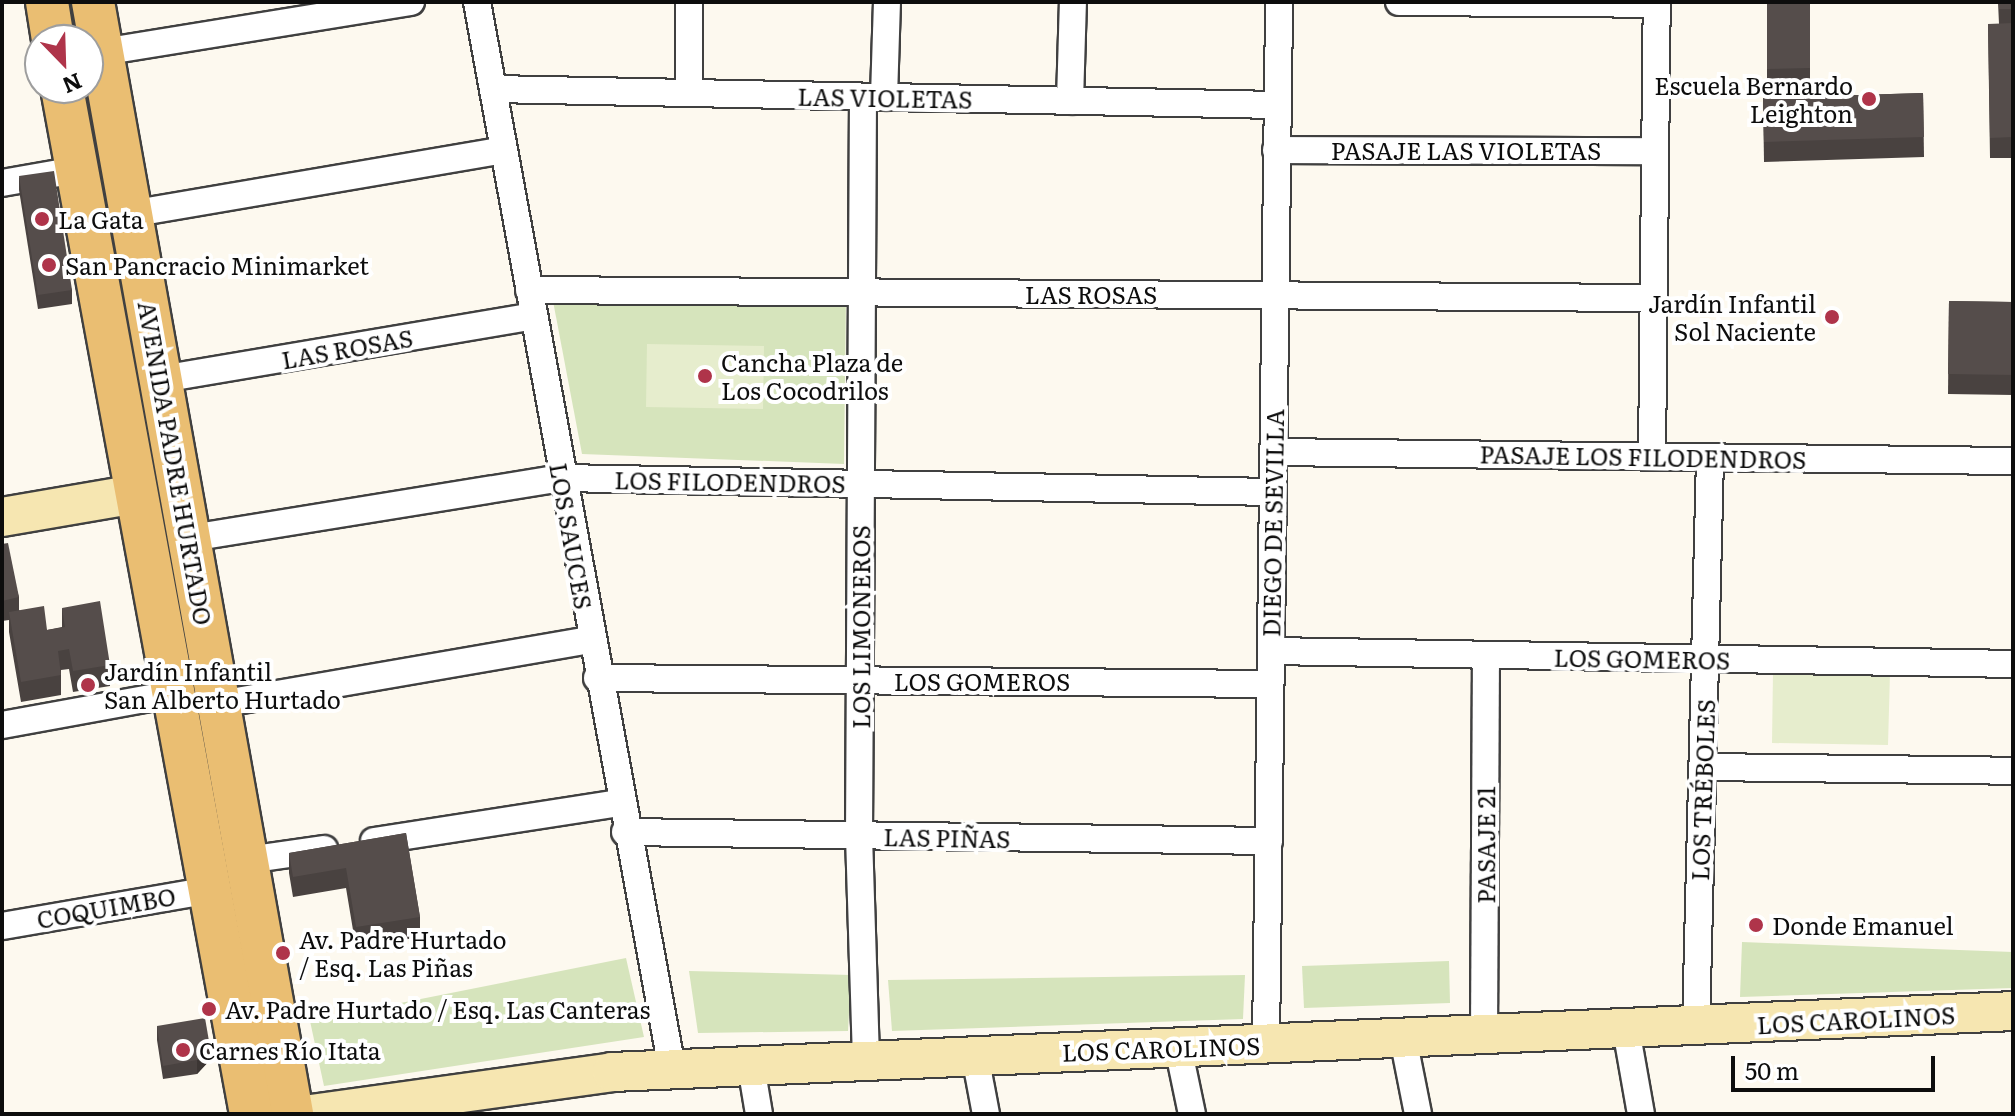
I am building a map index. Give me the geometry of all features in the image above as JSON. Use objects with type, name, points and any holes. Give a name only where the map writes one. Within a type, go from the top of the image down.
[{"type":"main road","points":[[47,2],[50,24]]},
{"type":"main road","name":"AVENIDA PADRE HURTADO","points":[[93,2],[97,24]]},
{"type":"main road","name":"AVENIDA PADRE HURTADO","points":[[104,64],[292,1114]]},
{"type":"main road","name":"AVENIDA PADRE HURTADO","points":[[65,104],[251,1114]]},
{"type":"street","points":[[104,52],[411,2]]},
{"type":"street","name":"LOS SAUCES","points":[[477,2],[625,832],[672,1069]]},
{"type":"street","points":[[689,2],[689,93]]},
{"type":"street","name":"LOS LIMONEROS","points":[[866,1060],[859,836],[863,292],[874,97],[887,2]]},
{"type":"street","points":[[1070,101],[1073,2]]},
{"type":"street","name":"DIEGO DE SEVILLA","points":[[1266,1043],[1279,2]]},
{"type":"street","points":[[1399,2],[1657,3],[1652,457]]},
{"type":"street","name":"LAS VIOLETAS","points":[[493,89],[1277,105]]},
{"type":"street","points":[[130,214],[503,150]]},
{"type":"street","name":"PASAJE LAS VIOLETAS","points":[[1276,150],[1655,151]]},
{"type":"street","points":[[2,183],[76,170]]},
{"type":"street","name":"LAS ROSAS","points":[[162,379],[531,303],[863,292],[1653,298]]},
{"type":"street","name":"PASAJE LOS FILODENDROS","points":[[1273,452],[2013,461]]},
{"type":"street","name":"LOS TRÉBOLES","points":[[1696,1027],[1710,457]]},
{"type":"street","name":"LOS FILODENDROS","points":[[191,538],[562,478],[1273,492]]},
{"type":"street","points":[[2,517],[136,494]]},
{"type":"street","points":[[219,704],[591,640]]},
{"type":"street","name":"LOS GOMEROS","points":[[1271,651],[2013,664]]},
{"type":"street","name":"PASAJE 21","points":[[1484,1035],[1486,655]]},
{"type":"street","name":"LOS GOMEROS","points":[[597,678],[1270,684]]},
{"type":"street","points":[[2,725],[173,694]]},
{"type":"street","points":[[1703,767],[2013,771]]},
{"type":"street","points":[[247,860],[620,803]]},
{"type":"street","name":"LAS PIÑAS","points":[[625,832],[1269,841]]},
{"type":"street","name":"COQUIMBO","points":[[2,926],[210,890]]},
{"type":"street","name":"LOS CAROLINOS","points":[[311,1114],[540,1077],[672,1069],[2013,1011]]},
{"type":"street","points":[[1626,1029],[1641,1114]]},
{"type":"street","points":[[1403,1038],[1418,1114]]},
{"type":"street","points":[[1178,1047],[1192,1114]]},
{"type":"street","points":[[975,1056],[986,1114]]},
{"type":"street","points":[[751,1066],[759,1114]]},
{"type":"green space","points":[[846,294],[844,464],[582,454],[553,301]]},
{"type":"green space","name":"Cancha Plaza de Los Cocodrilos","points":[[647,344],[764,346],[763,409],[646,407]]},
{"type":"green space","points":[[1773,672],[1890,673],[1888,745],[1772,743]]},
{"type":"green space","points":[[1742,942],[2013,952],[2013,988],[1740,997]]},
{"type":"green space","points":[[626,958],[644,1037],[324,1086],[310,1021]]},
{"type":"green space","points":[[1449,961],[1450,1003],[1304,1008],[1302,966]]},
{"type":"green space","points":[[689,971],[851,975],[848,1031],[698,1033]]},
{"type":"green space","points":[[1245,975],[1243,1019],[892,1031],[888,980]]},
{"type":"building","points":[[1767,2],[1810,2],[1810,68],[1767,69]]},
{"type":"building","points":[[1999,2],[2013,2],[2013,9],[1999,9]]},
{"type":"building","points":[[2013,23],[2013,137],[1990,138],[1988,24]]},
{"type":"building","points":[[1923,93],[1924,137],[1764,142],[1763,98]]},
{"type":"building","points":[[54,171],[72,290],[38,295],[19,176]]},
{"type":"building","points":[[1949,301],[2013,302],[2013,375],[1948,374]]},
{"type":"building","points":[[8,543],[19,597],[2,601],[2,544]]},
{"type":"building","points":[[100,601],[110,665],[73,671],[69,649],[58,651],[61,675],[21,682],[9,612],[44,606],[47,630],[65,627],[62,608]]},
{"type":"building","points":[[406,833],[420,917],[356,927],[346,868],[293,877],[289,853]]},
{"type":"building","name":"Carnes Río Itata","points":[[205,1018],[210,1047],[197,1060],[163,1066],[157,1026]]},
{"type":"place","name":"Escuela Bernardo Leighton","points":[[1869,99]]},
{"type":"place","name":"La Gata","points":[[42,219]]},
{"type":"place","name":"San Pancracio Minimarket","points":[[49,265]]},
{"type":"place","name":"Jardín Infantil Sol Naciente","points":[[1832,317]]},
{"type":"place","name":"Cancha Plaza de Los Cocodrilos","points":[[705,376]]},
{"type":"place","name":"Jardín Infantil San Alberto Hurtado","points":[[88,685]]},
{"type":"place","name":"Donde Emanuel","points":[[1756,925]]},
{"type":"place","name":"Av. Padre Hurtado / Esq. Las Piñas","points":[[283,953]]},
{"type":"place","name":"Av. Padre Hurtado / Esq. Las Canteras","points":[[209,1009]]},
{"type":"place","name":"Carnes Río Itata","points":[[183,1050]]}]
